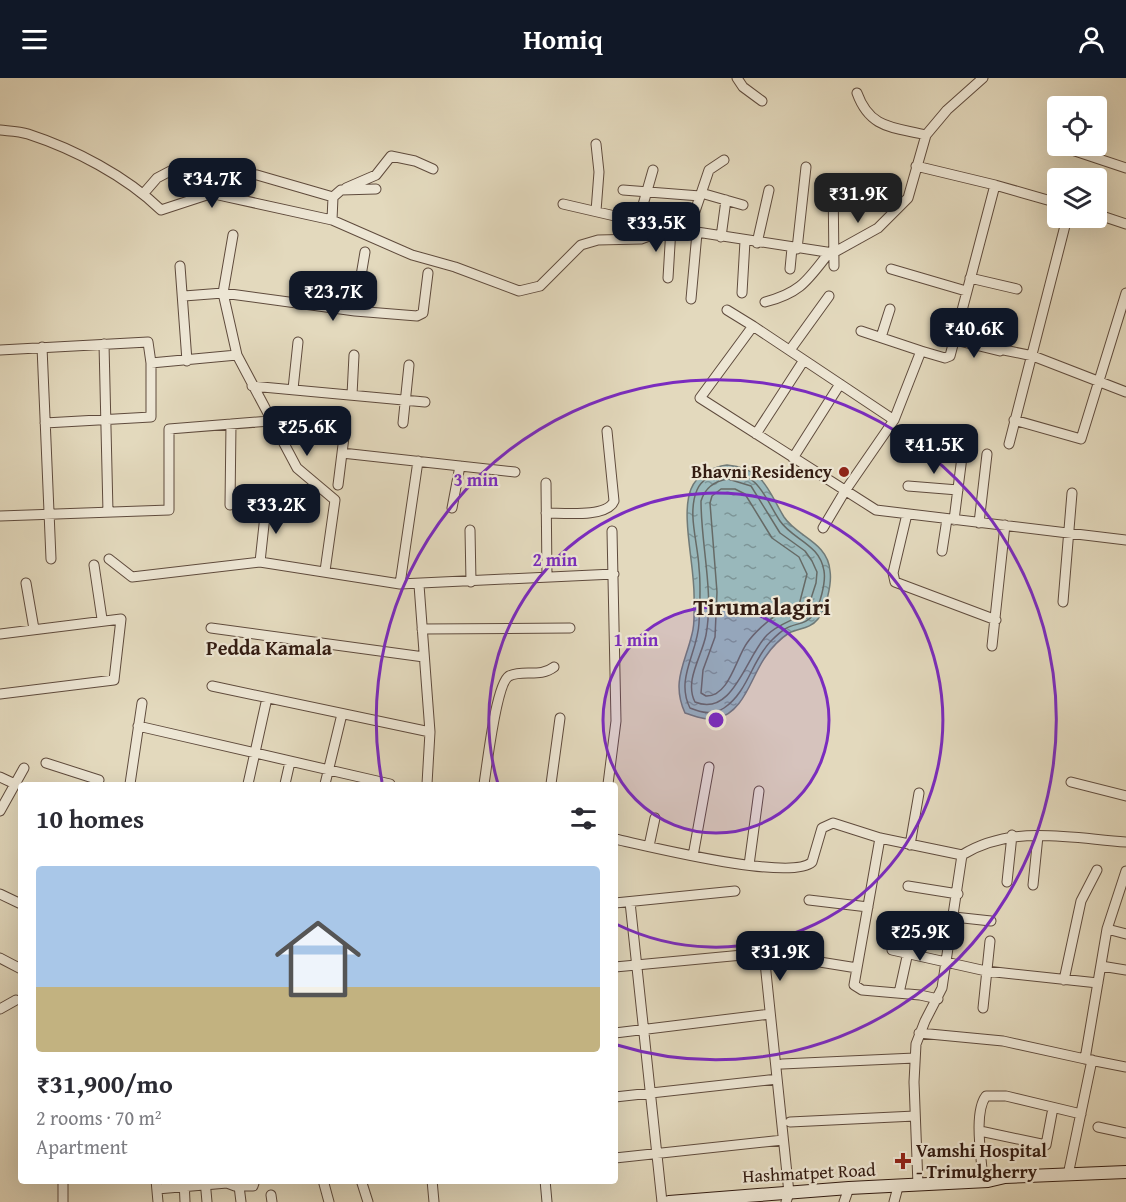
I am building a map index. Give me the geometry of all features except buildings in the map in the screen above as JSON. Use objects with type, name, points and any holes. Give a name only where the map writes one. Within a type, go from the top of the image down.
[{"type":"main road","name":"Hashmatpet Road","points":[[669,1202],[787,1197],[849,1188],[986,1181],[1005,1177],[1126,1172]]},
{"type":"main road","name":"Hashmatpet Road","points":[[986,1181],[1006,1183],[1126,1180]]},
{"type":"street","points":[[737,78],[743,87],[762,101]]},
{"type":"street","points":[[765,302],[786,297],[802,287],[830,253],[878,228],[893,214],[908,198],[926,135],[947,110],[983,78]]},
{"type":"street","points":[[857,93],[862,106],[873,120],[882,125],[926,135]]},
{"type":"street","points":[[0,130],[25,133],[53,143],[144,193],[161,210],[214,194],[332,220],[412,255],[455,267],[519,291],[540,286],[581,245],[598,240],[641,239],[649,236],[658,226]]},
{"type":"street","points":[[596,144],[599,172],[596,211]]},
{"type":"street","points":[[332,220],[333,197],[340,190],[376,175],[391,156],[415,160],[433,168]]},
{"type":"street","points":[[1090,156],[1126,168]]},
{"type":"street","points":[[691,299],[692,232],[701,194],[709,170],[724,160]]},
{"type":"street","points":[[916,166],[1047,199]]},
{"type":"street","points":[[790,269],[806,167]]},
{"type":"street","points":[[144,193],[157,178],[176,168],[257,175],[333,197]]},
{"type":"street","points":[[638,222],[653,170]]},
{"type":"street","points":[[214,194],[222,185],[222,172]]},
{"type":"street","points":[[833,178],[830,253],[834,266]]},
{"type":"street","points":[[861,331],[945,358],[950,356],[995,185]]},
{"type":"street","points":[[340,190],[376,189]]},
{"type":"street","points":[[623,189],[701,194],[743,205]]},
{"type":"street","points":[[757,243],[769,190]]},
{"type":"street","points":[[721,237],[726,200]]},
{"type":"street","points":[[563,204],[658,226],[830,253]]},
{"type":"street","points":[[1107,218],[1126,224]]},
{"type":"street","points":[[668,278],[670,228]]},
{"type":"street","points":[[1009,444],[1065,228]]},
{"type":"street","points":[[232,235],[223,293],[237,355],[270,421],[297,468],[335,500],[325,571]]},
{"type":"street","points":[[742,293],[745,241]]},
{"type":"street","points":[[355,311],[365,252]]},
{"type":"street","points":[[180,266],[187,361]]},
{"type":"street","points":[[891,269],[966,291]]},
{"type":"street","points":[[184,296],[223,293],[355,311],[417,316],[423,313],[428,273]]},
{"type":"street","points":[[970,278],[1017,289]]},
{"type":"street","points":[[1014,420],[1082,439],[1098,383],[1124,309],[1126,293]]},
{"type":"street","points":[[790,350],[829,296]]},
{"type":"street","points":[[881,338],[890,309]]},
{"type":"street","points":[[727,310],[894,420]]},
{"type":"street","points":[[753,326],[700,398],[876,510],[1126,540]]},
{"type":"street","points":[[955,340],[1033,356],[1126,392]]},
{"type":"street","points":[[0,350],[148,342],[151,363],[152,417],[45,423]]},
{"type":"street","points":[[293,389],[298,342]]},
{"type":"street","points":[[104,344],[108,512]]},
{"type":"street","points":[[42,347],[47,514],[51,559]]},
{"type":"street","points":[[823,528],[845,491],[894,420],[921,351]]},
{"type":"street","points":[[151,363],[237,355]]},
{"type":"street","points":[[352,395],[354,355]]},
{"type":"street","points":[[756,434],[804,360]]},
{"type":"street","points":[[403,423],[409,365]]},
{"type":"street","points":[[793,458],[840,384]]},
{"type":"street","points":[[252,386],[425,402]]},
{"type":"street","points":[[0,516],[169,510],[169,429],[270,421]]},
{"type":"street","points":[[230,505],[231,424]]},
{"type":"street","points":[[338,485],[345,429]]},
{"type":"street","points":[[546,513],[598,512],[608,510],[612,506],[614,501],[607,431]]},
{"type":"street","points":[[942,551],[958,490],[963,449]]},
{"type":"street","points":[[342,453],[515,472]]},
{"type":"street","points":[[979,523],[987,454]]},
{"type":"street","points":[[400,584],[418,461]]},
{"type":"street","points":[[452,508],[460,466]]},
{"type":"street","points":[[546,483],[547,576]]},
{"type":"street","points":[[908,486],[958,490]]},
{"type":"street","points":[[1063,602],[1072,493]]},
{"type":"street","points":[[260,562],[266,506]]},
{"type":"street","points":[[906,514],[893,573],[895,582],[996,620]]},
{"type":"street","points":[[992,646],[1005,525]]},
{"type":"street","points":[[470,530],[471,582]]},
{"type":"street","points":[[608,782],[616,721],[612,531]]},
{"type":"street","points":[[109,559],[132,577],[260,562],[419,585],[614,574]]},
{"type":"street","points":[[94,565],[102,619]]},
{"type":"street","points":[[26,583],[34,629]]},
{"type":"street","points":[[419,585],[430,732],[427,782]]},
{"type":"street","points":[[0,634],[102,619],[121,619],[114,680],[0,694]]},
{"type":"street","points":[[211,628],[424,657]]},
{"type":"street","points":[[422,629],[570,628]]},
{"type":"street","points":[[484,782],[499,697],[506,679],[511,675],[542,673],[554,667]]},
{"type":"street","points":[[212,686],[430,732]]},
{"type":"street","points":[[248,782],[267,698]]},
{"type":"street","points":[[130,782],[142,703]]},
{"type":"street","points":[[325,782],[342,714]]},
{"type":"street","points":[[551,782],[560,718]]},
{"type":"street","points":[[138,726],[381,782]]},
{"type":"street","points":[[285,782],[290,762]]},
{"type":"street","points":[[46,763],[86,780],[99,780]]},
{"type":"street","points":[[0,811],[24,768]]},
{"type":"street","points":[[693,856],[709,768]]},
{"type":"street","points":[[0,777],[15,784]]},
{"type":"street","points":[[1071,782],[1126,796]]},
{"type":"street","points":[[749,865],[759,791]]},
{"type":"street","points":[[910,845],[919,793]]},
{"type":"street","points":[[649,846],[655,818]]},
{"type":"street","points":[[618,840],[693,856],[749,865],[802,868],[808,866],[814,858],[822,828],[826,825],[839,824],[880,838],[962,855],[989,840],[1012,835],[1126,842]]},
{"type":"street","points":[[1007,882],[1012,835]]},
{"type":"street","points":[[1033,885],[1038,836]]},
{"type":"street","points":[[880,838],[855,988],[938,999]]},
{"type":"street","points":[[918,1185],[915,1058],[919,1034],[938,999],[958,894],[962,855]]},
{"type":"street","points":[[1064,980],[1081,902],[1097,870]]},
{"type":"street","points":[[1068,1175],[1081,1114],[1107,929],[1126,871]]},
{"type":"street","points":[[908,886],[958,894]]},
{"type":"street","points":[[618,903],[735,891]]},
{"type":"street","points":[[0,894],[18,903]]},
{"type":"street","points":[[809,900],[868,907]]},
{"type":"street","points":[[630,902],[662,1202]]},
{"type":"street","points":[[954,917],[991,921]]},
{"type":"street","points":[[899,993],[914,925]]},
{"type":"street","points":[[1107,929],[1126,934]]},
{"type":"street","points":[[983,1008],[990,941]]},
{"type":"street","points":[[892,950],[946,964],[986,971],[1098,983]]},
{"type":"street","points":[[618,967],[764,952],[857,968]]},
{"type":"street","points":[[764,952],[787,1197]]},
{"type":"street","points":[[0,958],[18,967]]},
{"type":"street","points":[[1101,966],[1126,970]]},
{"type":"street","points":[[0,1009],[16,1000]]},
{"type":"street","points":[[618,1033],[770,1014]]},
{"type":"street","points":[[919,1034],[1003,1041],[1126,1067]]},
{"type":"street","points":[[782,1064],[915,1058]]},
{"type":"street","points":[[618,1097],[777,1079]]},
{"type":"street","points":[[986,1181],[979,1120],[982,1101],[992,1094],[1081,1114]]},
{"type":"street","points":[[980,1131],[1046,1145],[1052,1113]]},
{"type":"street","points":[[790,1122],[915,1116]]},
{"type":"street","points":[[1098,1127],[1126,1133]]},
{"type":"street","points":[[618,1158],[783,1140]]},
{"type":"street","points":[[63,1184],[63,1202]]},
{"type":"street","points":[[158,1202],[156,1185],[184,1184],[185,1202]]},
{"type":"street","points":[[205,1184],[207,1202]]},
{"type":"street","points":[[241,1202],[234,1184],[253,1186],[254,1184]]},
{"type":"street","points":[[324,1184],[329,1202]]},
{"type":"street","points":[[362,1184],[368,1202]]},
{"type":"street","points":[[432,1184],[434,1202]]},
{"type":"street","points":[[545,1184],[547,1202]]},
{"type":"street","points":[[894,1202],[898,1187]]},
{"type":"street","points":[[844,1202],[849,1188]]},
{"type":"water","points":[[727,465],[750,471],[763,482],[790,524],[824,553],[828,561],[830,582],[826,603],[818,619],[808,627],[789,633],[780,640],[766,656],[741,701],[734,709],[716,719],[708,719],[685,713],[679,692],[679,682],[694,622],[688,500],[691,489],[701,475],[716,467]]},
{"type":"place","name":"Bhavni Residency","points":[[844,472]]},
{"type":"place","name":"Vamshi Hospital - Trimulgherry","points":[[903,1161]]},
{"type":"district","name":"Tirumalagiri","points":[[762,607]]},
{"type":"district","name":"Pedda Kamala","points":[[269,648]]}]
